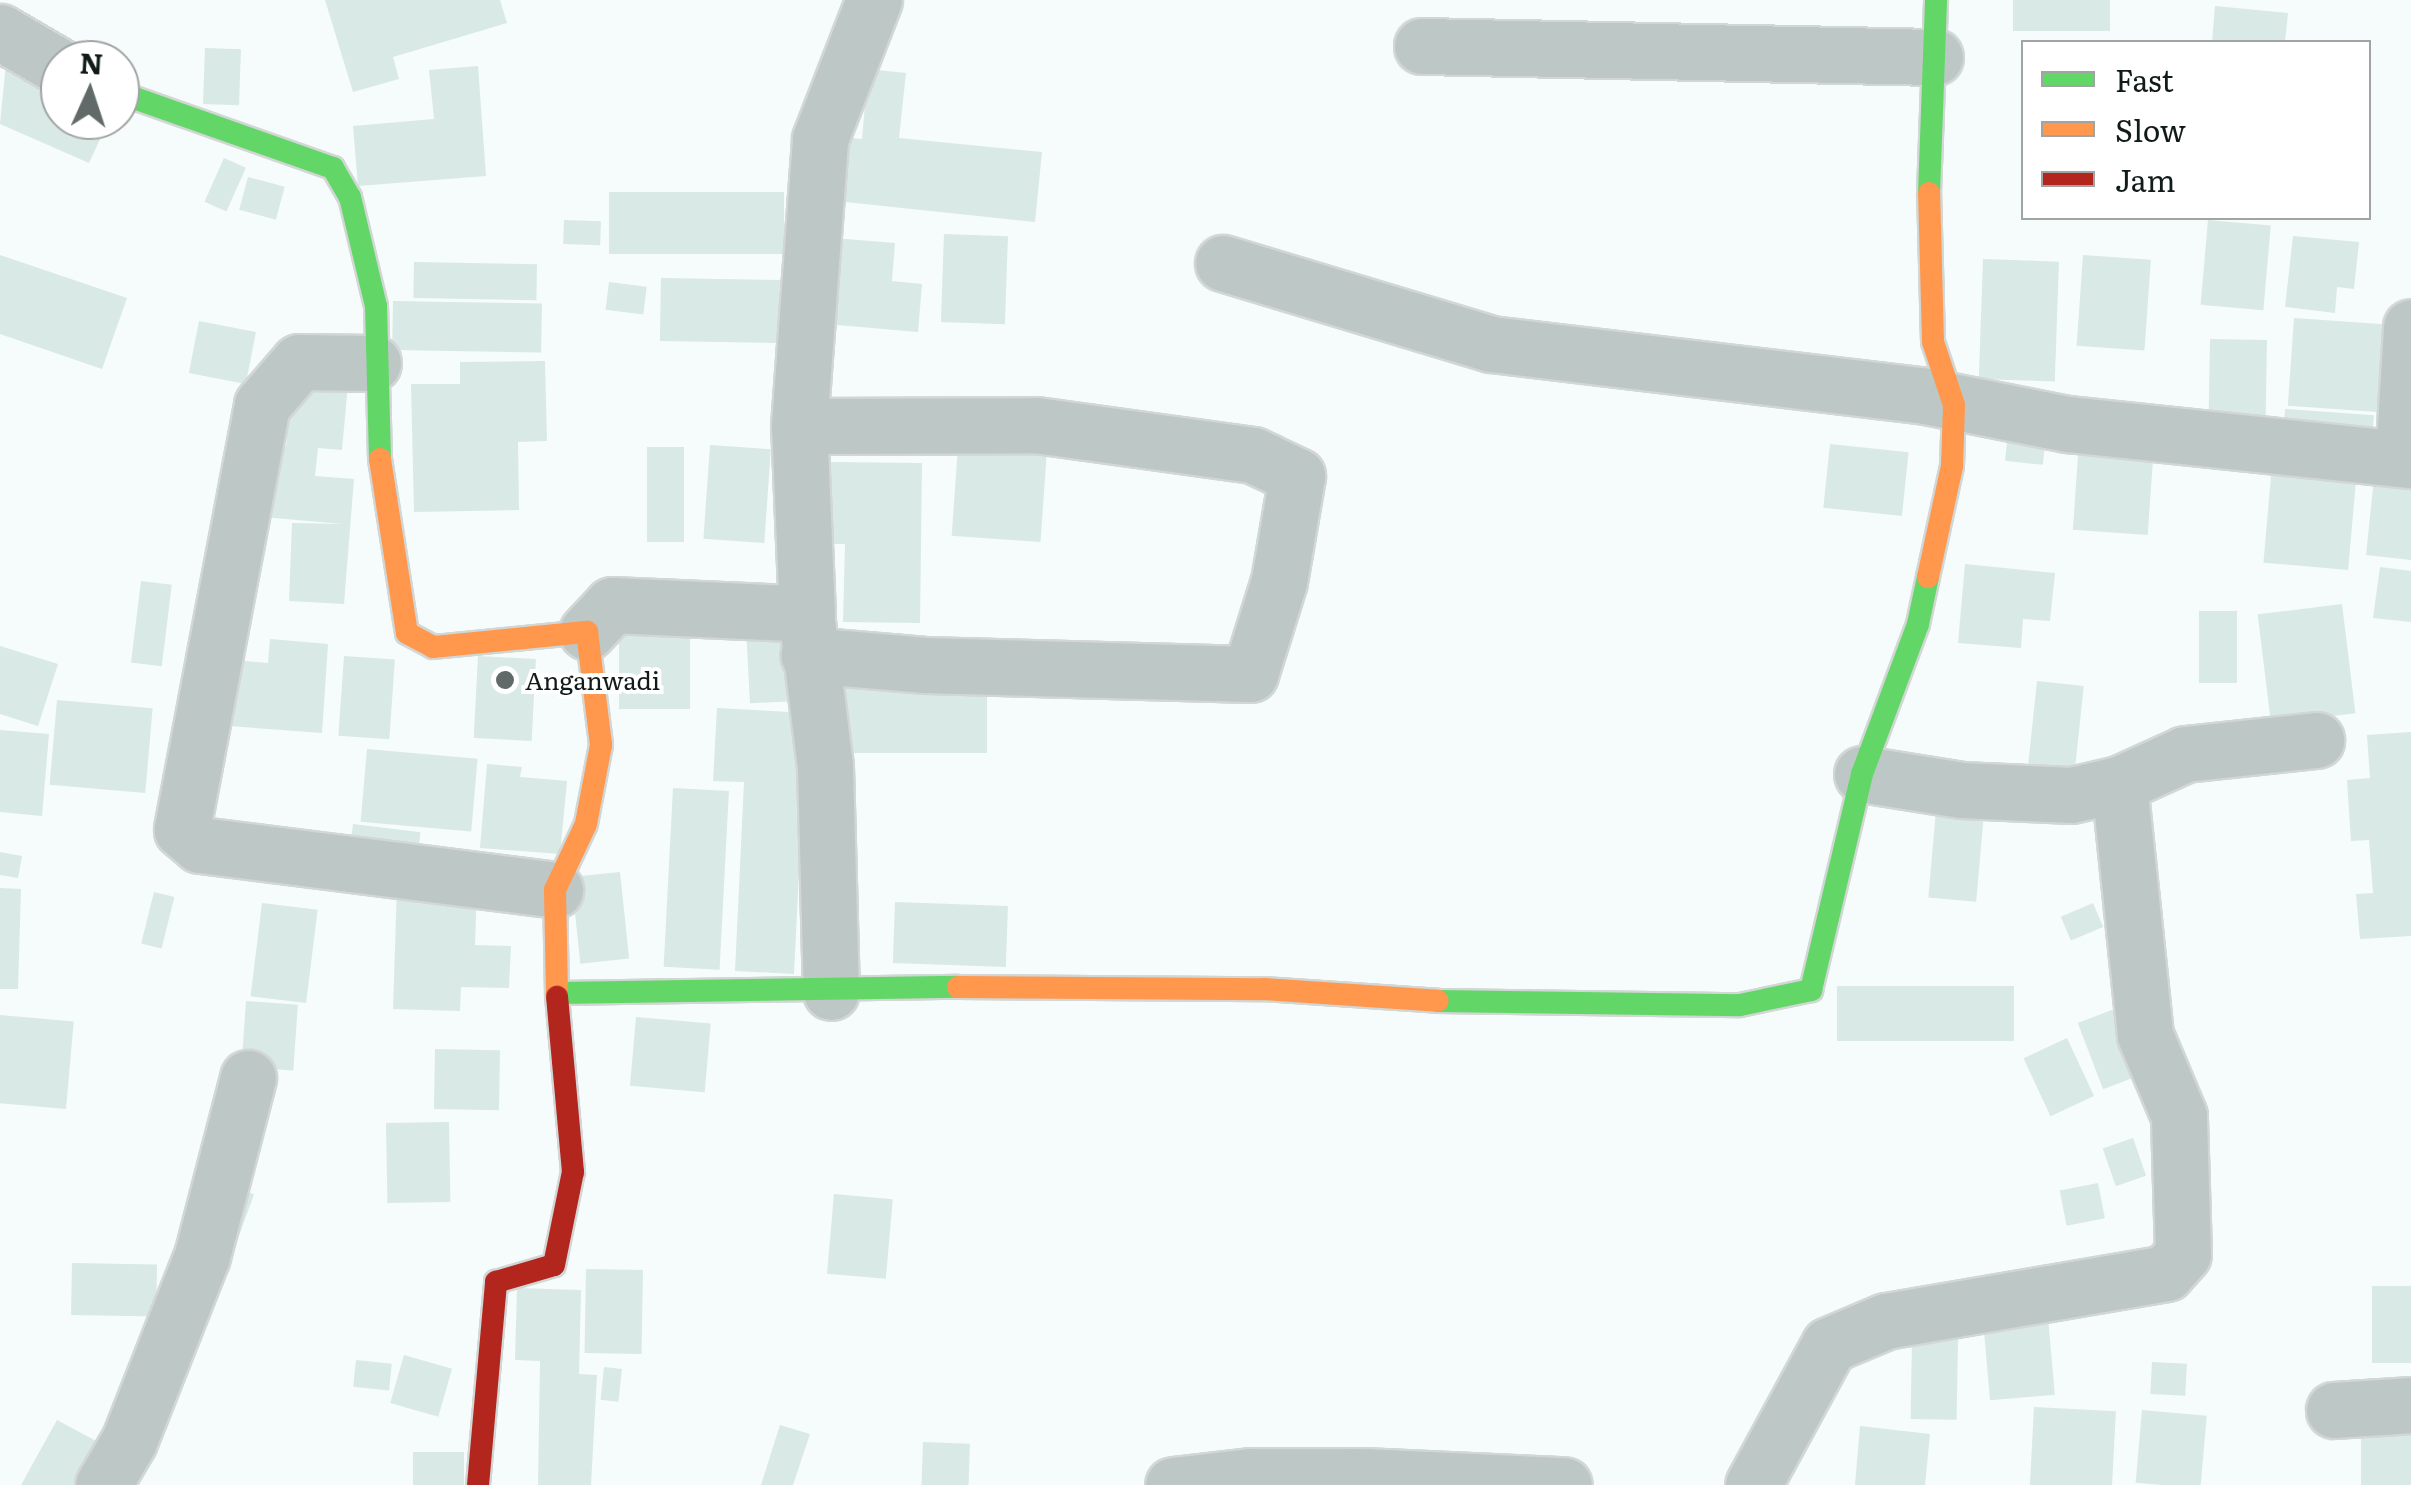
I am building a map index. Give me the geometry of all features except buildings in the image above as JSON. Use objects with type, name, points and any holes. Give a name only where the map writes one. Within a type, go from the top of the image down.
[{"type":"street","points":[[830,992],[825,766],[808,635],[799,426],[820,139],[874,0]]},
{"type":"street","points":[[559,992],[830,992],[894,986],[1264,989],[1439,1002],[1740,1005],[1811,990],[1862,774],[1918,624],[1952,466],[1954,405],[1933,342],[1928,138],[1936,0]]},
{"type":"street","points":[[0,32],[40,55]]},
{"type":"street","points":[[1422,46],[1934,57]]},
{"type":"street","points":[[140,100],[333,168],[350,197],[376,306],[373,363],[381,490],[406,633],[433,647],[587,632],[612,605],[808,635],[925,665],[1250,674],[1279,581],[1297,476],[1252,455],[1036,425],[799,426]]},
{"type":"street","points":[[1224,263],[1491,344],[1926,396],[1954,405],[2068,424],[2407,459],[2411,328]]},
{"type":"street","points":[[373,363],[299,362],[262,405],[182,830],[216,848],[555,890]]},
{"type":"street","points":[[478,1485],[496,1282],[554,1265],[572,1172],[555,890],[586,824],[601,745],[587,632]]},
{"type":"street","points":[[1862,774],[1962,790],[2071,796],[2119,784],[2185,754],[2316,740]]},
{"type":"street","points":[[1753,1485],[1829,1345],[1886,1321],[2166,1272],[2183,1254],[2180,1116],[2144,1035],[2119,784]]},
{"type":"street","points":[[103,1485],[129,1442],[202,1256],[248,1078]]},
{"type":"street","points":[[2334,1410],[2411,1405]]},
{"type":"street","points":[[1173,1485],[1308,1476],[1564,1485]]},
{"type":"traffic: fast","points":[[1929,193],[1936,0]]},
{"type":"traffic: fast","points":[[140,100],[333,168],[350,197],[376,306],[380,459]]},
{"type":"traffic: fast","points":[[1438,1001],[1740,1005],[1811,990],[1862,774],[1918,624],[1928,577]]},
{"type":"traffic: fast","points":[[559,993],[958,987]]},
{"type":"traffic: slow","points":[[1928,577],[1952,466],[1954,405],[1933,342],[1929,193]]},
{"type":"traffic: slow","points":[[380,459],[407,633],[433,647],[587,632],[601,745],[586,824],[555,890],[557,997]]},
{"type":"traffic: slow","points":[[958,987],[1264,989],[1438,1001]]},
{"type":"traffic: jam","points":[[478,1485],[496,1282],[554,1265],[573,1172],[557,997]]},
{"type":"place","name":"Anganwadi","points":[[505,680]]}]
